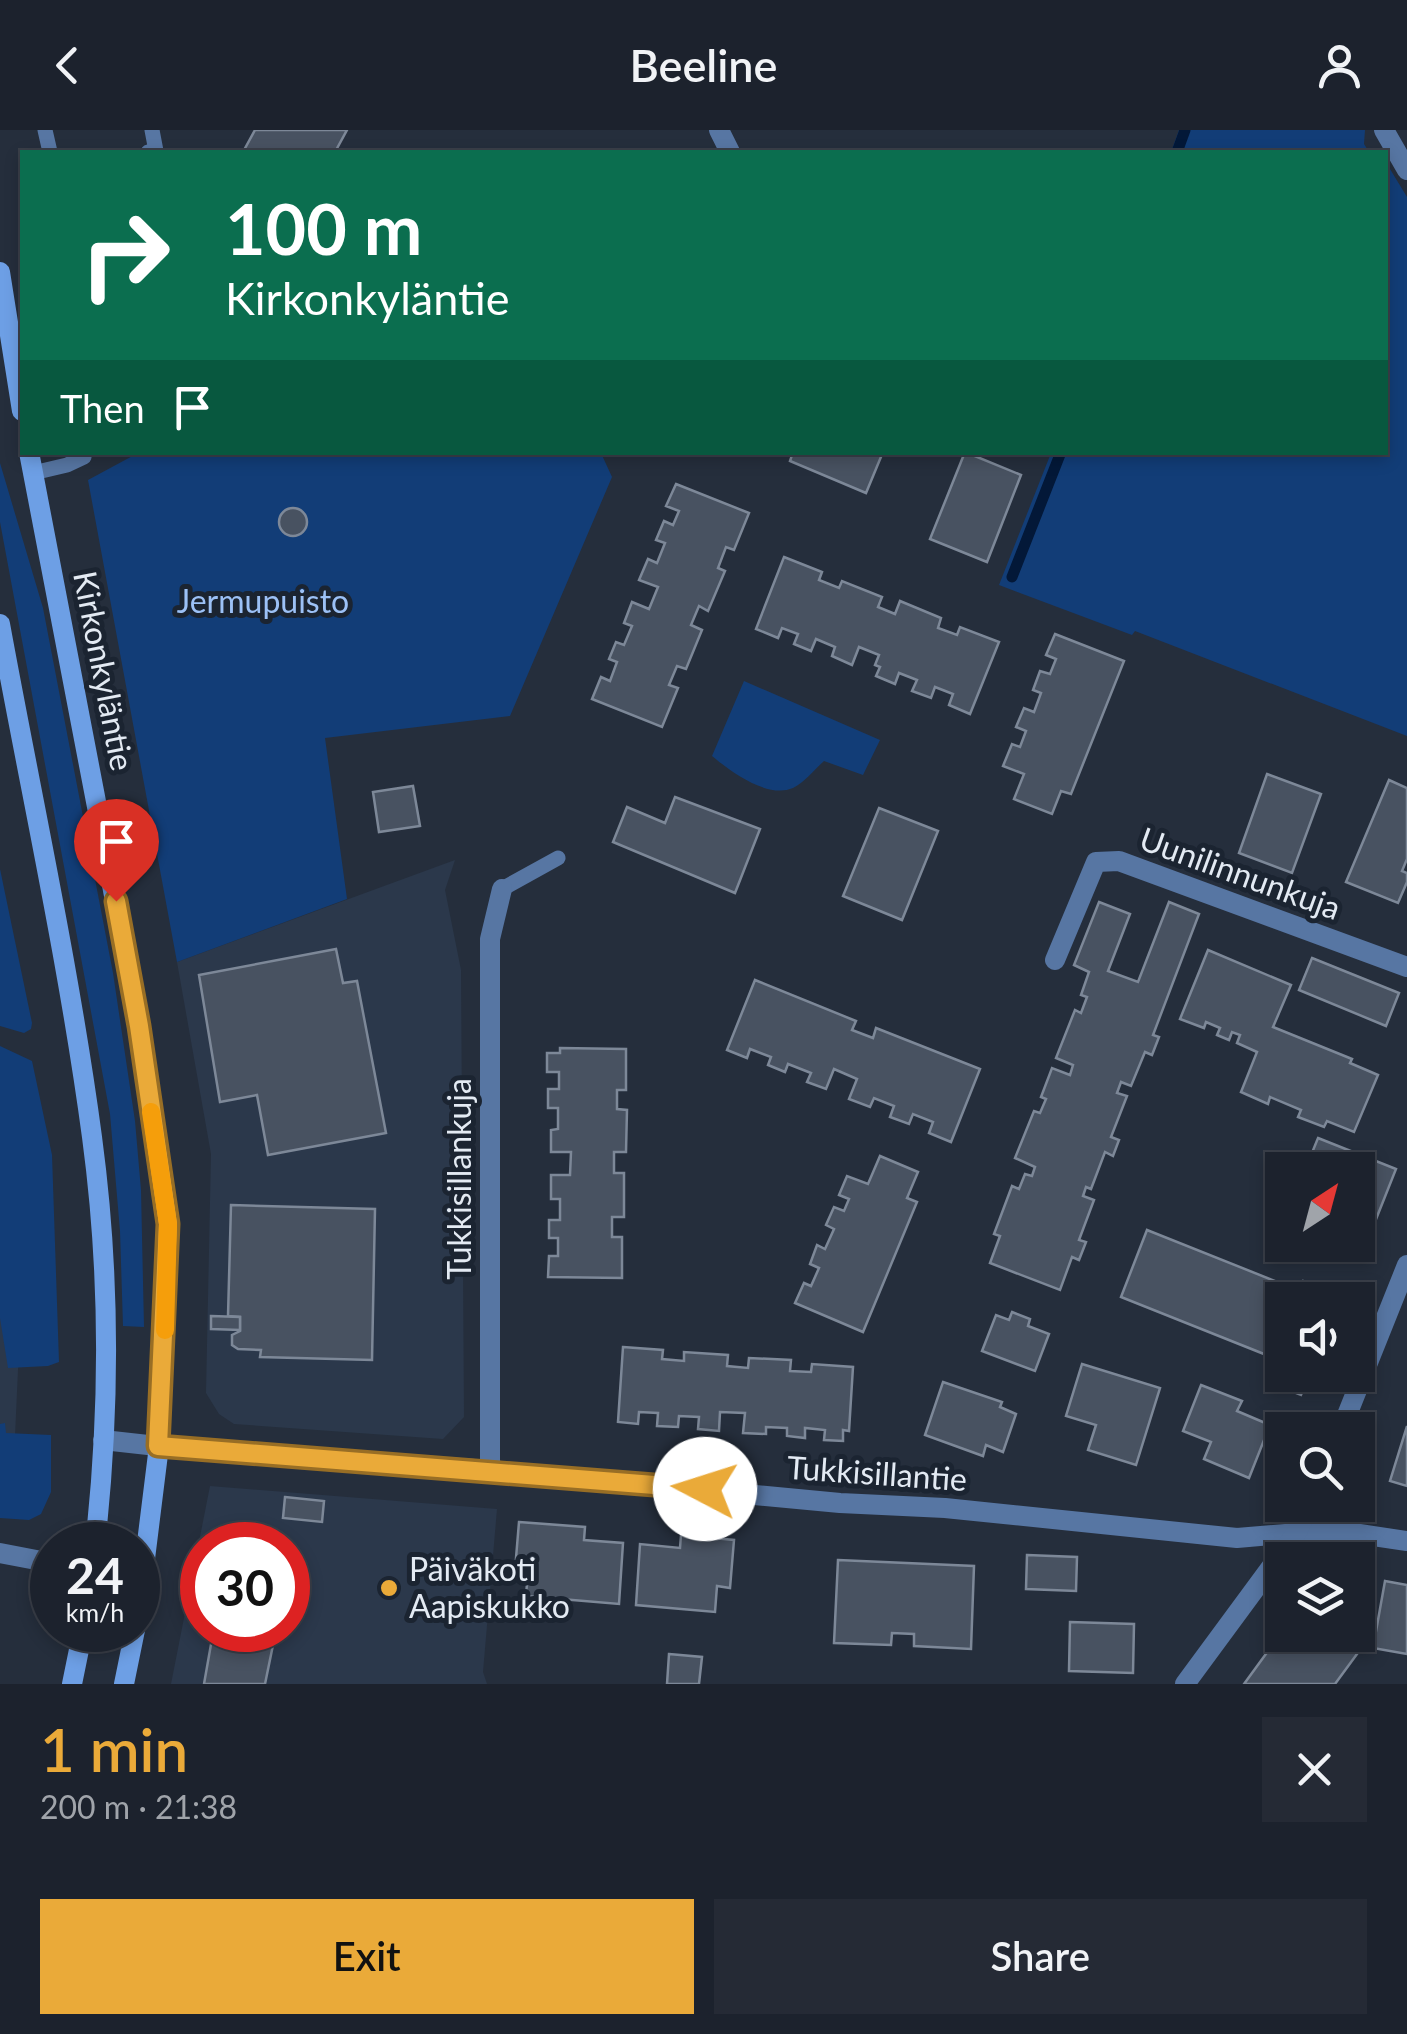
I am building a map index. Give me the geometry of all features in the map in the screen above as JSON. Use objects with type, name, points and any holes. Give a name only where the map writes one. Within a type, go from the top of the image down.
[{"type":"main road","points":[[0,272],[20,397]]},
{"type":"main road","name":"Kirkonkyläntie","points":[[31,463],[139,1026],[168,1224],[158,1446],[148,1522]]},
{"type":"main road","points":[[0,624],[92,1139],[104,1306],[103,1440],[97,1522]]},
{"type":"main road","points":[[72,1684],[79,1652]]},
{"type":"main road","points":[[124,1684],[131,1652]]},
{"type":"street","points":[[1384,130],[1407,170]]},
{"type":"street","name":"Uunilinnunkuja","points":[[1056,960],[1096,862],[1119,862],[1407,967]]},
{"type":"street","name":"Tukkisillankuja","points":[[490,1470],[490,939],[502,889]]},
{"type":"street","points":[[1348,1412],[1407,1265]]},
{"type":"street","name":"Tukkisillantie","points":[[103,1440],[944,1508],[1237,1538],[1333,1530],[1407,1541]]},
{"type":"street","points":[[1185,1684],[1302,1522]]},
{"type":"street","points":[[0,1552],[30,1559]]},
{"type":"lane","points":[[31,463],[67,465],[84,457]]},
{"type":"lane","points":[[502,889],[558,858]]},
{"type":"shaded area","points":[[455,860],[445,890],[461,970],[464,1417],[443,1439],[234,1424],[219,1414],[206,1393],[211,1154],[177,962]]},
{"type":"shaded area","points":[[0,1167],[22,1282],[12,1502],[0,1503]]},
{"type":"shaded area","name":"Päiväkoti Aapiskukko","points":[[210,1486],[497,1509],[483,1672],[487,1684],[171,1684],[180,1638],[180,1652],[310,1652],[310,1522],[203,1522]]},
{"type":"green space","points":[[1179,130],[1365,130],[1368,150],[1172,150]]},
{"type":"green space","points":[[1388,171],[1407,197],[1407,736],[1135,631],[1132,635],[999,585],[1050,455],[1388,455]]},
{"type":"green space","name":"Jermupuisto","points":[[134,455],[602,455],[612,477],[510,716],[325,738],[347,899],[177,962],[88,480]]},
{"type":"green space","points":[[0,463],[43,608],[113,973],[135,1121],[144,1327],[123,1326],[110,1114],[0,522]]},
{"type":"green space","points":[[744,681],[880,740],[863,775],[824,761],[797,786],[772,790],[739,776],[712,756]]},
{"type":"green space","points":[[0,869],[32,1023],[24,1033],[0,1026]]},
{"type":"green space","points":[[0,1046],[32,1061],[52,1155],[59,1362],[48,1366],[8,1368],[0,1318]]},
{"type":"green space","points":[[5,1423],[6,1433],[51,1435],[51,1492],[41,1514],[29,1520],[0,1518],[0,1424]]},
{"type":"building","points":[[255,130],[347,130],[336,150],[244,150]]},
{"type":"building","points":[[792,455],[882,455],[866,493],[790,461]]},
{"type":"building","points":[[964,455],[1021,475],[987,562],[930,539]]},
{"type":"building","points":[[676,484],[749,513],[734,550],[726,547],[718,568],[725,571],[708,611],[699,606],[691,625],[702,630],[686,669],[677,666],[669,685],[678,688],[662,727],[592,699],[601,677],[610,681],[617,662],[609,659],[616,642],[624,645],[632,626],[624,623],[632,602],[649,609],[658,587],[639,580],[648,559],[657,563],[665,543],[656,540],[664,521],[673,525],[679,511],[666,506]]},
{"type":"building","points":[[293,508],[303,512],[307,522],[303,532],[293,536],[283,532],[279,522],[283,512]]},
{"type":"building","points":[[784,557],[822,572],[819,580],[839,588],[842,581],[882,597],[878,607],[895,614],[900,601],[941,618],[938,628],[957,635],[960,627],[999,642],[970,714],[949,705],[953,694],[935,687],[931,698],[912,691],[917,680],[899,673],[895,684],[876,676],[879,655],[859,647],[852,665],[832,656],[835,647],[816,639],[811,651],[794,644],[798,634],[782,628],[778,638],[756,629]]},
{"type":"building","points":[[1055,634],[1124,661],[1071,794],[1061,791],[1052,814],[1014,799],[1024,774],[1003,766],[1012,744],[1020,747],[1026,731],[1016,727],[1024,708],[1034,712],[1041,693],[1033,690],[1040,671],[1050,674],[1056,659],[1046,655]]},
{"type":"building","points":[[1267,774],[1321,794],[1292,873],[1239,853]]},
{"type":"building","points":[[1389,780],[1407,788],[1407,859],[1402,871],[1407,873],[1407,882],[1398,903],[1346,882]]},
{"type":"building","points":[[413,786],[420,826],[379,832],[373,792]]},
{"type":"building","points":[[675,797],[760,829],[735,893],[613,842],[627,807],[665,823]]},
{"type":"building","points":[[879,808],[938,831],[902,920],[843,896]]},
{"type":"building","points":[[1099,902],[1130,914],[1108,971],[1138,982],[1169,902],[1199,914],[1153,1035],[1159,1037],[1152,1055],[1145,1052],[1131,1086],[1121,1082],[1117,1093],[1127,1096],[1111,1137],[1119,1140],[1113,1156],[1105,1152],[1091,1189],[1086,1187],[1083,1196],[1094,1200],[1079,1240],[1086,1242],[1079,1260],[1072,1257],[1060,1290],[990,1263],[1000,1236],[994,1234],[1012,1186],[1019,1189],[1025,1174],[1032,1176],[1035,1167],[1015,1158],[1034,1111],[1040,1113],[1046,1099],[1041,1097],[1052,1068],[1070,1075],[1073,1065],[1056,1058],[1075,1010],[1081,1013],[1087,997],[1081,995],[1089,972],[1074,965]]},
{"type":"building","points":[[336,949],[343,983],[357,981],[386,1133],[268,1155],[257,1095],[220,1102],[199,975]]},
{"type":"building","points":[[1208,950],[1291,985],[1273,1027],[1352,1059],[1350,1063],[1378,1075],[1354,1132],[1327,1121],[1324,1127],[1298,1117],[1301,1110],[1270,1097],[1268,1104],[1241,1092],[1257,1052],[1237,1043],[1240,1035],[1232,1032],[1229,1040],[1217,1035],[1220,1028],[1206,1022],[1204,1028],[1180,1019]]},
{"type":"building","points":[[1312,958],[1399,993],[1386,1026],[1299,990]]},
{"type":"building","points":[[755,980],[856,1021],[852,1030],[873,1038],[876,1028],[980,1069],[951,1142],[929,1133],[933,1122],[913,1114],[909,1124],[890,1117],[894,1106],[874,1098],[870,1107],[849,1099],[857,1079],[834,1069],[826,1089],[807,1082],[811,1073],[788,1064],[785,1072],[768,1065],[771,1057],[750,1049],[747,1058],[727,1050]]},
{"type":"building","points":[[560,1048],[626,1049],[626,1090],[617,1090],[617,1109],[627,1110],[626,1152],[614,1152],[614,1173],[624,1173],[624,1217],[612,1217],[612,1237],[622,1237],[622,1278],[548,1277],[549,1256],[558,1256],[558,1238],[549,1238],[549,1220],[560,1220],[560,1199],[551,1199],[551,1175],[570,1175],[571,1152],[551,1152],[551,1130],[558,1129],[558,1108],[548,1108],[548,1089],[559,1089],[559,1072],[547,1072],[547,1053],[560,1053]]},
{"type":"building","points":[[1318,1138],[1353,1152],[1312,1152]]},
{"type":"building","points":[[880,1156],[918,1172],[907,1198],[917,1202],[863,1332],[795,1303],[804,1283],[811,1286],[819,1268],[810,1264],[817,1245],[825,1249],[834,1229],[826,1225],[834,1207],[844,1211],[849,1199],[839,1195],[847,1176],[868,1184]]},
{"type":"building","points":[[1375,1161],[1396,1169],[1375,1222]]},
{"type":"building","points":[[231,1205],[375,1209],[372,1360],[260,1357],[261,1350],[232,1345],[232,1335],[240,1331],[240,1317],[228,1316]]},
{"type":"building","points":[[1147,1230],[1277,1282],[1265,1282],[1264,1354],[1121,1297]]},
{"type":"building","points":[[1012,1312],[1030,1319],[1028,1326],[1049,1334],[1035,1371],[982,1351],[996,1315],[1009,1320]]},
{"type":"building","points":[[211,1316],[240,1317],[240,1330],[211,1329]]},
{"type":"building","points":[[623,1347],[663,1350],[662,1359],[684,1361],[684,1352],[728,1355],[727,1366],[748,1368],[749,1358],[791,1360],[790,1371],[811,1372],[812,1364],[853,1367],[849,1431],[843,1430],[843,1441],[824,1440],[825,1430],[805,1428],[805,1438],[787,1436],[787,1428],[766,1427],[766,1434],[743,1433],[745,1413],[720,1412],[719,1431],[698,1429],[699,1417],[679,1416],[678,1427],[657,1426],[658,1413],[639,1412],[638,1424],[618,1422]]},
{"type":"building","points":[[1082,1364],[1160,1388],[1136,1465],[1088,1450],[1096,1425],[1066,1416]]},
{"type":"building","points":[[943,1382],[1002,1402],[1000,1407],[1016,1414],[1003,1452],[986,1445],[983,1456],[925,1435]]},
{"type":"building","points":[[1201,1385],[1242,1401],[1237,1411],[1265,1423],[1265,1438],[1249,1478],[1204,1459],[1211,1442],[1183,1431]]},
{"type":"building","points":[[1407,1426],[1407,1486],[1390,1481]]},
{"type":"building","points":[[285,1497],[324,1501],[322,1522],[283,1518]]},
{"type":"building","points":[[519,1522],[585,1527],[584,1540],[623,1543],[619,1604],[526,1596],[528,1571],[515,1570]]},
{"type":"building","points":[[681,1535],[734,1540],[730,1588],[717,1586],[715,1612],[636,1605],[640,1544],[680,1548]]},
{"type":"building","points":[[1027,1555],[1077,1557],[1076,1591],[1026,1589]]},
{"type":"building","points":[[838,1560],[974,1566],[971,1649],[914,1646],[914,1634],[892,1633],[891,1645],[834,1643]]},
{"type":"building","points":[[1385,1581],[1407,1585],[1407,1654],[1375,1648]]},
{"type":"building","points":[[1070,1622],[1134,1624],[1133,1673],[1069,1671]]},
{"type":"building","points":[[210,1652],[272,1652],[265,1684],[204,1684]]},
{"type":"building","points":[[1267,1652],[1357,1654],[1335,1684],[1244,1684]]},
{"type":"building","points":[[669,1654],[702,1657],[699,1684],[667,1684]]},
{"type":"waterway","points":[[1178,150],[1185,130]]},
{"type":"waterway","points":[[1012,577],[1060,455]]},
{"type":"slow traffic","points":[[151,1112],[168,1224],[165,1330]]},
{"type":"place","name":"Päiväkoti Aapiskukko","points":[[389,1588]]},
{"type":"route","points":[[116,901],[168,1224],[158,1446],[705,1489]]}]
